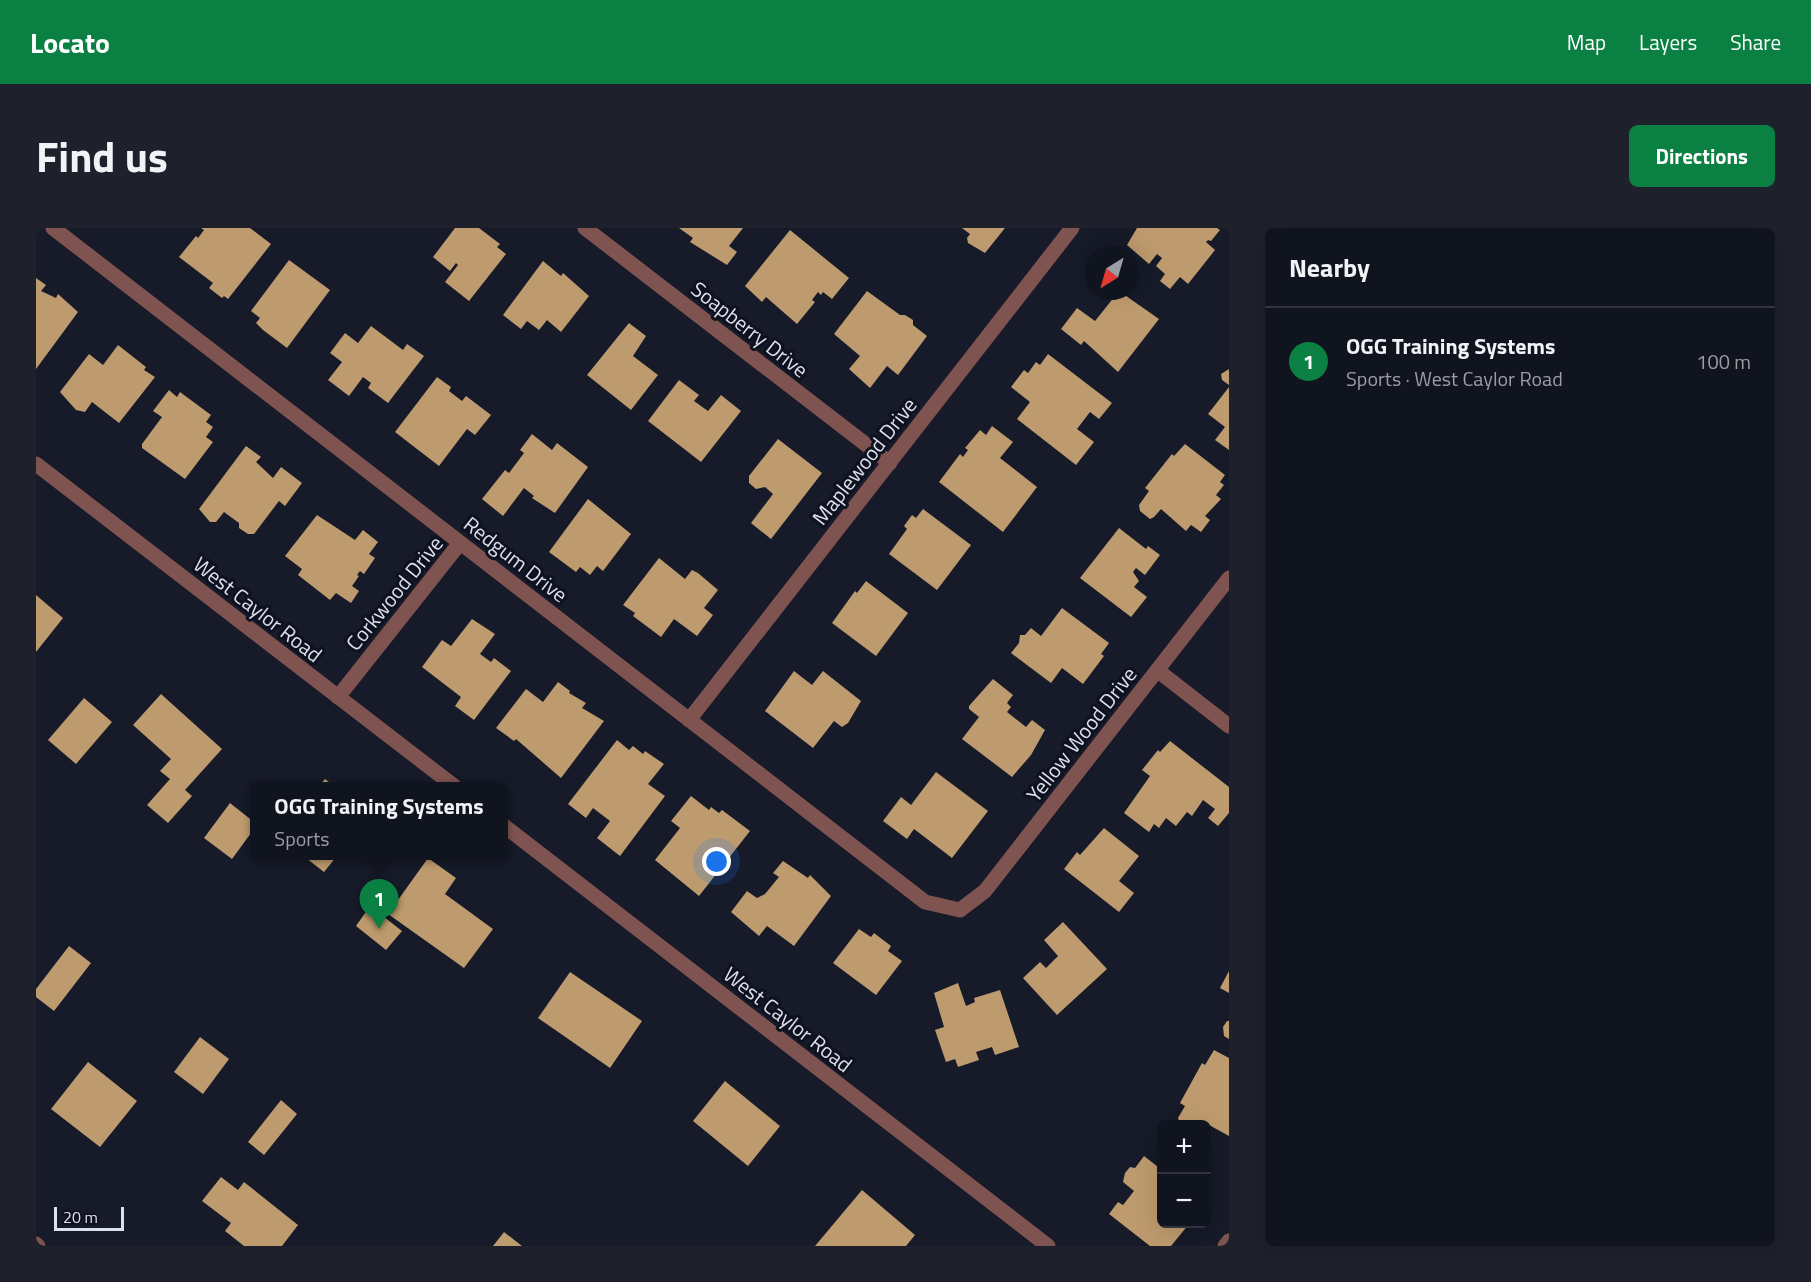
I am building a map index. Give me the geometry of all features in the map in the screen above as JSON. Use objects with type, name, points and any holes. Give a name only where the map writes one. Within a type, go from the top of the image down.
[{"type":"street","name":"Redgum Drive","points":[[53,228],[925,902],[960,910]]},
{"type":"street","name":"Soapberry Drive","points":[[585,228],[890,462]]},
{"type":"street","name":"Maplewood Drive","points":[[689,720],[1072,228]]},
{"type":"street","name":"West Caylor Road","points":[[36,464],[449,782]]},
{"type":"street","name":"Corkwood Drive","points":[[338,697],[460,543]]},
{"type":"street","name":"Yellow Wood Drive","points":[[960,910],[985,891],[1229,578]]},
{"type":"street","points":[[1157,670],[1229,726]]},
{"type":"street","name":"West Caylor Road","points":[[508,828],[1048,1246]]},
{"type":"street","points":[[1225,1246],[1229,1241]]},
{"type":"building","points":[[201,228],[250,228],[271,244],[228,299],[224,296],[222,298],[209,288],[213,283],[179,257],[196,236],[198,238],[204,230]]},
{"type":"building","points":[[455,228],[479,228],[500,244],[497,247],[506,254],[469,301],[445,282],[458,265],[456,263],[450,271],[433,257]]},
{"type":"building","points":[[679,228],[743,228],[729,246],[737,252],[727,265],[690,242],[693,238]]},
{"type":"building","points":[[962,228],[1005,228],[985,253],[968,243],[967,238],[970,234]]},
{"type":"building","points":[[1137,228],[1217,228],[1220,230],[1211,241],[1206,242],[1215,250],[1188,284],[1180,277],[1170,289],[1160,281],[1165,274],[1156,266],[1162,258],[1157,254],[1149,264],[1139,255],[1139,246],[1127,245]]},
{"type":"building","points":[[790,230],[849,278],[832,299],[823,292],[821,295],[818,292],[812,300],[815,302],[797,324],[766,297],[762,302],[745,286]]},
{"type":"building","points":[[289,260],[330,290],[287,348],[256,323],[260,318],[251,311]]},
{"type":"building","points":[[543,261],[561,276],[563,273],[589,296],[561,332],[547,320],[539,330],[527,321],[521,329],[503,315]]},
{"type":"building","points":[[36,278],[46,285],[41,291],[56,298],[58,294],[78,312],[36,369]]},
{"type":"building","points":[[867,291],[900,315],[913,320],[913,325],[927,336],[898,375],[887,366],[870,388],[849,369],[860,356],[834,334]]},
{"type":"building","points":[[1112,300],[1132,300],[1159,319],[1118,372],[1084,341],[1081,345],[1061,329],[1077,308],[1095,321]]},
{"type":"building","points":[[629,323],[646,336],[633,356],[658,375],[631,410],[587,375]]},
{"type":"building","points":[[371,326],[403,350],[407,344],[424,356],[388,403],[368,388],[371,383],[363,377],[349,396],[328,380],[342,362],[330,353],[345,333],[358,343]]},
{"type":"building","points":[[118,345],[146,367],[144,370],[155,377],[119,423],[92,402],[85,412],[76,410],[60,392],[89,354],[103,365]]},
{"type":"building","points":[[1048,354],[1112,403],[1099,419],[1090,412],[1077,429],[1094,442],[1076,465],[1017,419],[1030,402],[1011,387],[1024,370],[1028,373],[1036,362],[1040,365]]},
{"type":"building","points":[[1229,369],[1229,385],[1222,380],[1221,374]]},
{"type":"building","points":[[437,377],[451,387],[449,391],[462,401],[466,396],[491,415],[475,435],[467,429],[439,466],[395,432]]},
{"type":"building","points":[[679,380],[699,395],[694,401],[708,411],[721,395],[741,411],[701,462],[648,421]]},
{"type":"building","points":[[1229,387],[1229,450],[1215,440],[1225,427],[1208,414]]},
{"type":"building","points":[[169,390],[177,397],[180,392],[211,415],[206,422],[213,427],[206,437],[213,442],[185,479],[142,448],[142,444],[162,417],[153,411]]},
{"type":"building","points":[[992,426],[1013,442],[1000,458],[1037,487],[1003,532],[939,482],[960,454],[963,457],[968,450],[965,448],[980,430],[986,435]]},
{"type":"building","points":[[532,434],[552,450],[557,443],[588,467],[555,513],[532,498],[534,496],[524,488],[503,516],[482,499],[505,470],[509,473],[524,453],[520,450]]},
{"type":"building","points":[[778,439],[822,473],[771,539],[751,523],[773,494],[765,487],[756,489],[749,483],[749,476]]},
{"type":"building","points":[[1185,444],[1225,475],[1220,482],[1224,485],[1216,495],[1221,499],[1205,516],[1210,520],[1201,532],[1191,525],[1186,531],[1161,509],[1150,519],[1140,511],[1139,505],[1149,491],[1145,488],[1172,454],[1174,456]]},
{"type":"building","points":[[246,446],[261,457],[256,462],[273,478],[281,467],[302,483],[285,506],[279,501],[254,534],[248,534],[239,528],[239,523],[224,512],[216,522],[210,522],[199,509]]},
{"type":"building","points":[[588,499],[631,534],[603,571],[597,566],[590,575],[580,567],[576,572],[549,552]]},
{"type":"building","points":[[923,509],[971,545],[937,590],[889,554],[907,529],[904,526],[912,515],[916,518]]},
{"type":"building","points":[[317,515],[355,540],[363,530],[378,542],[369,554],[375,558],[364,574],[360,571],[352,586],[359,591],[351,603],[336,593],[330,600],[298,575],[302,569],[285,556]]},
{"type":"building","points":[[1119,528],[1146,549],[1148,546],[1160,555],[1145,575],[1136,568],[1133,572],[1139,581],[1134,587],[1147,597],[1131,617],[1080,578]]},
{"type":"building","points":[[659,558],[685,579],[692,570],[718,590],[704,608],[713,615],[697,636],[674,619],[661,637],[633,616],[635,613],[623,605]]},
{"type":"building","points":[[866,581],[908,613],[876,656],[832,623],[855,591],[857,593]]},
{"type":"building","points":[[36,595],[63,618],[36,652]]},
{"type":"building","points":[[1062,608],[1109,643],[1101,654],[1104,656],[1083,684],[1062,668],[1051,683],[1011,653],[1019,643],[1020,635],[1025,635],[1031,628],[1041,636]]},
{"type":"building","points":[[472,619],[495,634],[480,654],[491,662],[494,658],[511,671],[474,720],[455,706],[461,697],[422,667],[442,640],[451,646]]},
{"type":"building","points":[[794,671],[812,685],[823,671],[861,701],[848,723],[842,727],[834,721],[813,748],[765,711]]},
{"type":"building","points":[[993,679],[1013,695],[1007,703],[1011,707],[1007,712],[1026,727],[1032,720],[1045,730],[1031,755],[1012,777],[962,739],[979,717],[969,709],[969,706]]},
{"type":"building","points":[[558,682],[570,691],[569,693],[586,703],[582,708],[604,721],[561,778],[516,739],[514,741],[496,728],[526,689],[543,702]]},
{"type":"building","points":[[161,694],[222,749],[185,790],[192,796],[168,823],[147,805],[170,779],[160,771],[171,759],[133,725]]},
{"type":"building","points":[[84,698],[112,722],[76,764],[48,740]]},
{"type":"building","points":[[617,740],[629,750],[633,746],[643,754],[645,751],[664,764],[648,784],[665,796],[620,856],[597,838],[610,821],[593,808],[586,818],[568,804]]},
{"type":"building","points":[[1170,741],[1229,787],[1229,813],[1218,826],[1208,818],[1215,809],[1203,800],[1192,816],[1187,812],[1176,826],[1166,818],[1159,828],[1154,824],[1149,832],[1124,813],[1150,776],[1142,770],[1158,750],[1160,752]]},
{"type":"building","points":[[936,772],[988,811],[952,858],[914,829],[907,839],[883,821],[901,797],[911,805]]},
{"type":"building","points":[[691,796],[709,810],[711,807],[719,813],[722,810],[750,831],[699,896],[655,860],[680,828],[671,821]]},
{"type":"building","points":[[230,803],[250,819],[250,834],[232,859],[204,838]]},
{"type":"building","points":[[1104,828],[1139,856],[1119,881],[1134,893],[1119,912],[1064,869],[1077,852],[1080,855]]},
{"type":"building","points":[[309,860],[334,860],[324,872]]},
{"type":"building","points":[[427,860],[431,860],[456,878],[445,894],[493,929],[464,968],[388,914]]},
{"type":"building","points":[[783,861],[808,878],[810,875],[831,896],[794,946],[767,926],[759,936],[731,912],[747,891],[757,898],[765,894],[779,877],[773,873]]},
{"type":"building","points":[[370,906],[402,931],[386,950],[356,926]]},
{"type":"building","points":[[1063,922],[1107,969],[1057,1015],[1023,978],[1040,962],[1046,968],[1058,956],[1044,940]]},
{"type":"building","points":[[859,929],[871,937],[874,933],[891,946],[888,951],[902,961],[876,995],[833,963]]},
{"type":"building","points":[[69,946],[91,963],[54,1011],[36,997],[36,989]]},
{"type":"building","points":[[1229,971],[1229,993],[1220,988]]},
{"type":"building","points":[[570,972],[642,1021],[610,1068],[538,1018]]},
{"type":"building","points":[[958,983],[966,1006],[975,1002],[974,998],[1000,990],[1019,1047],[995,1055],[992,1047],[976,1052],[979,1060],[958,1067],[955,1059],[946,1062],[935,1030],[944,1027],[934,993]]},
{"type":"building","points":[[1229,1021],[1229,1039],[1224,1036],[1223,1027]]},
{"type":"building","points":[[200,1037],[229,1059],[203,1094],[174,1072]]},
{"type":"building","points":[[1214,1050],[1229,1058],[1229,1136],[1211,1126],[1211,1120],[1179,1120],[1185,1106],[1180,1103],[1202,1063],[1205,1065]]},
{"type":"building","points":[[88,1062],[137,1101],[100,1147],[51,1109]]},
{"type":"building","points":[[725,1081],[780,1126],[748,1166],[693,1121]]},
{"type":"building","points":[[281,1100],[297,1114],[264,1155],[248,1142]]},
{"type":"building","points":[[1144,1156],[1157,1166],[1157,1228],[1186,1228],[1171,1246],[1150,1246],[1109,1214],[1118,1202],[1123,1205],[1134,1191],[1123,1182],[1125,1173],[1130,1167],[1135,1168]]},
{"type":"building","points":[[221,1177],[238,1190],[244,1182],[298,1225],[282,1246],[244,1246],[225,1231],[231,1223],[202,1201]]},
{"type":"building","points":[[862,1190],[915,1235],[906,1246],[815,1246]]},
{"type":"building","points":[[504,1232],[522,1246],[493,1246]]},
{"type":"place","name":"OGG Training Systems","points":[[379,929]]}]
